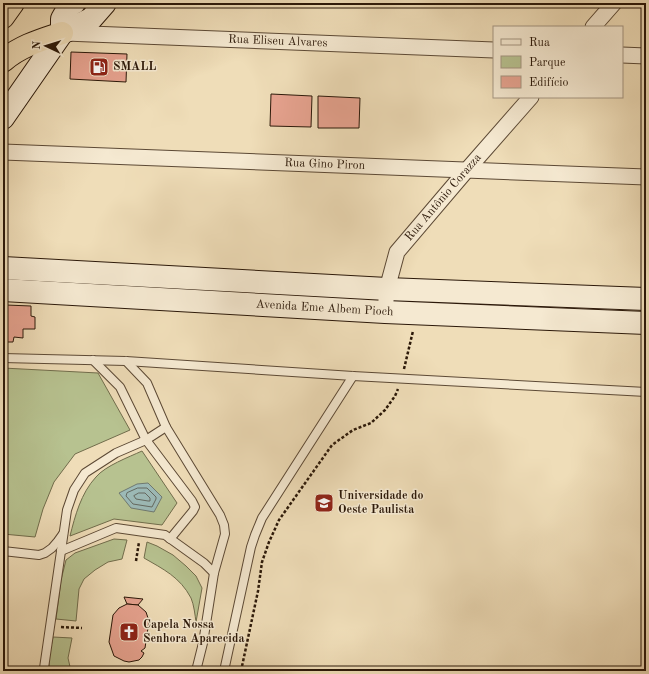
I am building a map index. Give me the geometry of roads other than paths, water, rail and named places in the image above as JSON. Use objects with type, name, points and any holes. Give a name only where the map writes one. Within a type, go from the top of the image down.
[{"type":"highway","points":[[3,17],[13,3]]},
{"type":"highway","points":[[3,61],[11,54],[26,46],[39,40],[62,33]]},
{"type":"street","points":[[62,33],[62,19],[70,6],[74,3]]},
{"type":"street","points":[[3,118],[62,33],[91,19],[105,3]]},
{"type":"street","points":[[594,26],[614,3]]},
{"type":"street","name":"Rua Eliseu Alvares","points":[[62,33],[493,50]]},
{"type":"street","points":[[623,55],[646,56]]},
{"type":"street","name":"Rua Antônio Corazza","points":[[385,312],[387,289],[397,252],[530,98]]},
{"type":"street","name":"Rua Gino Piron","points":[[3,152],[646,177]]},
{"type":"street","name":"Avenida Eme Albem Pioch","points":[[3,268],[387,289],[646,299]]},
{"type":"street","name":"Avenida Eme Albem Pioch","points":[[3,290],[420,314],[646,323]]},
{"type":"lane","points":[[3,358],[126,361],[401,379],[646,392]]},
{"type":"lane","points":[[93,360],[120,387],[146,440],[192,500],[195,507],[193,511],[170,539]]},
{"type":"lane","points":[[126,361],[147,383],[166,427],[220,515],[224,525],[225,534],[214,574],[203,642],[196,671]]},
{"type":"lane","points":[[224,671],[254,536],[262,518],[354,376]]},
{"type":"lane","points":[[46,671],[44,668],[67,510],[74,490],[84,473],[116,453],[146,440],[166,427]]},
{"type":"lane","points":[[61,551],[116,528],[165,534],[204,563],[214,574]]},
{"type":"lane","points":[[3,551],[39,555],[52,548],[64,534]]},
{"type":"water","points":[[148,483],[162,497],[154,512],[131,508],[119,493],[137,484]]},
{"type":"place","name":"SMALL","points":[[99,67]]},
{"type":"place","name":"Universidade do Oeste Paulista","points":[[324,503]]},
{"type":"place","name":"Capela Nossa Senhora Aparecida","points":[[129,632]]}]
